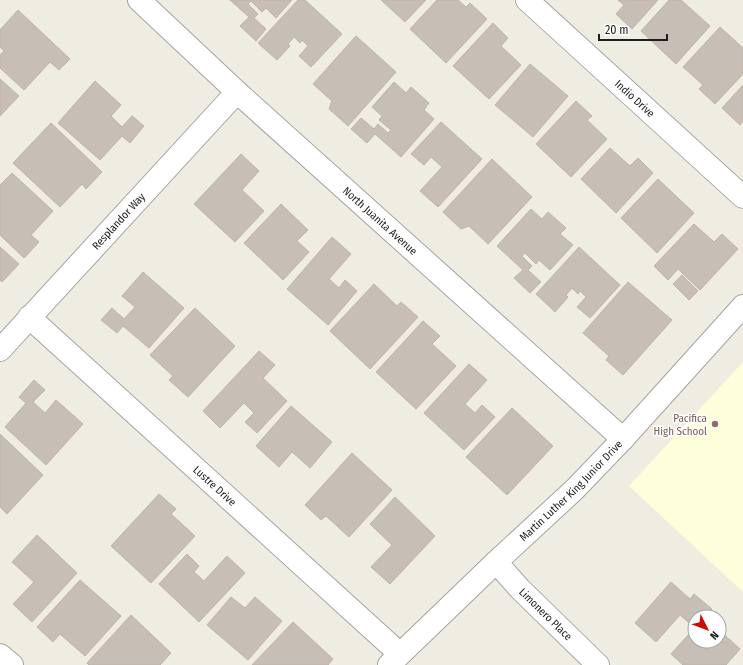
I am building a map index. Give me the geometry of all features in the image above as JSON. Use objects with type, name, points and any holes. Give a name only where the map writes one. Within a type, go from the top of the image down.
[{"type":"street","name":"North Juanita Avenue","points":[[139,0],[237,92],[623,439]]},
{"type":"street","name":"Indio Drive","points":[[527,0],[743,197]]},
{"type":"street","name":"Resplandor Way","points":[[0,350],[237,92]]},
{"type":"street","name":"Martin Luther King Junior Drive","points":[[394,660],[575,489],[623,439],[743,306]]},
{"type":"street","name":"Lustre Drive","points":[[29,318],[394,660]]},
{"type":"street","name":"Limonero Place","points":[[496,562],[520,589],[598,665]]},
{"type":"street","points":[[0,655],[12,665]]},
{"type":"shaded area","name":"Pacifica High School","points":[[743,362],[743,592],[629,486]]},
{"type":"building","points":[[230,0],[292,0],[276,18],[266,8],[262,12],[251,1],[248,4],[258,14],[254,18],[266,29],[256,41],[240,26],[249,17]]},
{"type":"building","points":[[298,0],[305,0],[342,34],[311,67],[299,56],[308,46],[302,40],[300,43],[294,37],[288,44],[290,46],[277,60],[258,43]]},
{"type":"building","points":[[381,0],[426,0],[405,22]]},
{"type":"building","points":[[437,0],[458,0],[466,7],[470,3],[487,19],[446,63],[410,29]]},
{"type":"building","points":[[618,0],[658,0],[632,29],[616,14],[624,5]]},
{"type":"building","points":[[669,0],[681,0],[710,26],[676,64],[641,31]]},
{"type":"building","points":[[18,10],[70,59],[59,70],[50,62],[24,90],[0,68],[0,55],[4,51],[0,47],[0,30]]},
{"type":"building","points":[[493,23],[508,38],[501,46],[521,65],[489,99],[453,66]]},
{"type":"building","points":[[720,27],[743,48],[743,74],[715,104],[699,89],[703,85],[683,67]]},
{"type":"building","points":[[356,36],[396,72],[348,126],[329,109],[332,101],[313,84]]},
{"type":"building","points":[[530,64],[568,96],[533,137],[495,105]]},
{"type":"building","points":[[0,79],[19,96],[0,116]]},
{"type":"building","points":[[95,81],[121,105],[111,116],[122,127],[132,116],[144,126],[130,143],[122,136],[100,160],[58,123]]},
{"type":"building","points":[[394,82],[406,93],[411,87],[429,103],[424,110],[434,119],[401,157],[375,134],[367,143],[351,129],[361,118],[374,129],[378,124],[388,133],[391,130],[379,120],[382,116],[372,107]]},
{"type":"building","points":[[743,85],[743,121],[740,125],[722,108]]},
{"type":"building","points":[[576,101],[592,116],[587,120],[607,139],[571,177],[536,144]]},
{"type":"building","points":[[441,122],[482,159],[438,207],[420,191],[442,167],[431,157],[424,165],[411,154]]},
{"type":"building","points":[[51,123],[102,172],[86,189],[82,184],[60,207],[13,163]]},
{"type":"building","points":[[610,148],[630,166],[638,158],[653,173],[616,213],[581,179]]},
{"type":"building","points":[[241,154],[259,171],[242,190],[264,211],[235,242],[194,204]]},
{"type":"building","points":[[492,159],[532,197],[488,244],[469,226],[461,229],[443,212]]},
{"type":"building","points":[[12,173],[53,211],[31,235],[39,242],[24,258],[0,235],[0,185]]},
{"type":"building","points":[[658,179],[694,213],[657,253],[621,218]]},
{"type":"building","points":[[281,204],[308,230],[297,241],[309,252],[283,280],[244,243]]},
{"type":"building","points":[[531,209],[542,219],[548,212],[566,228],[560,234],[573,245],[550,270],[539,260],[536,264],[525,253],[522,256],[532,266],[528,270],[541,282],[530,293],[514,278],[523,270],[497,246]]},
{"type":"building","points":[[694,224],[714,242],[722,234],[738,249],[700,290],[678,269],[668,280],[654,266]]},
{"type":"building","points":[[332,237],[351,254],[329,279],[339,288],[345,280],[357,291],[328,325],[287,289]]},
{"type":"building","points":[[0,247],[19,264],[2,282],[0,280]]},
{"type":"building","points":[[579,247],[620,285],[590,318],[577,307],[586,297],[580,291],[578,294],[572,288],[566,295],[568,297],[555,312],[536,294]]},
{"type":"building","points":[[143,272],[184,308],[149,348],[123,326],[117,333],[101,320],[112,308],[124,319],[135,307],[122,296]]},
{"type":"building","points":[[682,275],[698,291],[689,300],[673,284]]},
{"type":"building","points":[[628,282],[672,320],[623,375],[606,360],[609,356],[583,333]]},
{"type":"building","points":[[374,284],[397,306],[401,302],[418,317],[370,369],[330,331]]},
{"type":"building","points":[[195,308],[235,346],[188,397],[169,380],[173,376],[150,355]]},
{"type":"building","points":[[423,321],[440,336],[432,344],[456,366],[416,409],[376,372]]},
{"type":"building","points":[[259,351],[275,365],[263,378],[287,401],[257,433],[245,422],[254,413],[244,403],[220,428],[203,411]]},
{"type":"building","points":[[469,364],[487,380],[465,404],[475,413],[482,405],[495,417],[464,450],[424,413]]},
{"type":"building","points":[[34,380],[45,390],[33,402],[45,413],[56,400],[83,424],[46,465],[5,427],[26,403],[19,397]]},
{"type":"building","points":[[291,406],[332,442],[310,468],[292,452],[279,467],[256,446]]},
{"type":"building","points":[[512,408],[553,446],[507,495],[466,457]]},
{"type":"building","points":[[0,434],[43,475],[7,514],[0,507]]},
{"type":"building","points":[[352,453],[392,490],[349,537],[326,516],[321,520],[305,505]]},
{"type":"building","points":[[159,494],[176,509],[171,514],[195,536],[151,583],[111,546]]},
{"type":"building","points":[[395,497],[435,536],[390,584],[371,567],[392,545],[370,524]]},
{"type":"building","points":[[37,535],[77,573],[32,622],[13,604],[34,582],[12,562]]},
{"type":"building","points":[[187,554],[199,566],[194,572],[204,581],[227,556],[245,573],[199,622],[159,584]]},
{"type":"building","points":[[80,580],[121,616],[85,656],[60,634],[53,642],[37,627]]},
{"type":"building","points":[[671,582],[690,599],[694,594],[712,609],[687,609],[687,621],[680,615],[656,642],[635,623]]},
{"type":"building","points":[[231,597],[245,608],[255,597],[282,621],[248,660],[207,625]]},
{"type":"building","points":[[131,615],[171,653],[160,665],[89,665],[87,663]]},
{"type":"building","points":[[293,622],[333,659],[328,665],[252,665]]},
{"type":"building","points":[[687,636],[687,649],[727,649],[727,637],[740,649],[726,665],[683,665],[671,654]]},
{"type":"place","name":"Pacifica High School","points":[[715,424]]}]
